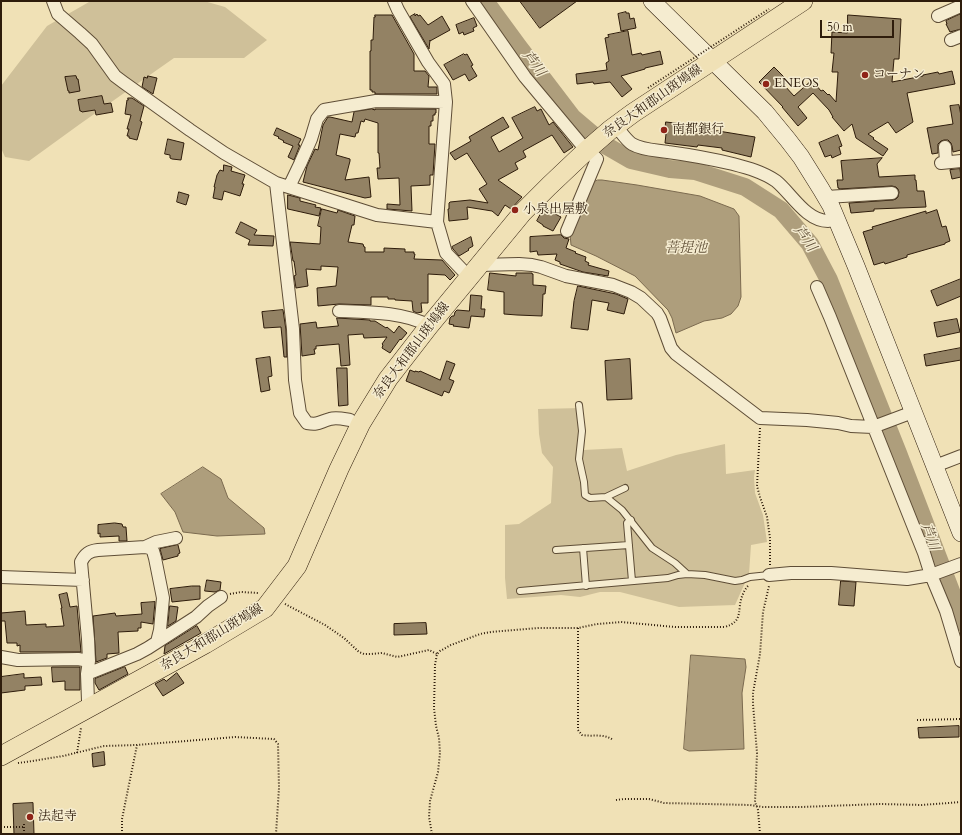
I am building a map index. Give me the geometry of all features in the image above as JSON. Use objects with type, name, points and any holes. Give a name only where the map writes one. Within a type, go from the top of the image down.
[{"type":"main road","name":"奈良大和郡山斑鳩線","points":[[6,760],[90,708],[205,644],[265,608],[297,566],[339,469],[361,423],[388,379],[429,326],[523,212],[589,148],[613,128],[712,60],[803,1]]},
{"type":"street","points":[[53,1],[58,14],[92,44],[115,76],[224,153],[276,184],[377,215],[436,222]]},
{"type":"street","points":[[394,1],[428,62],[444,84],[446,102],[436,222],[446,253],[474,271],[519,264],[532,265],[566,276],[613,285],[631,292],[641,298],[657,312],[676,354],[760,418],[838,423],[851,426],[873,427],[914,412]]},
{"type":"street","points":[[472,1],[525,77],[581,144],[589,148],[597,159],[567,230]]},
{"type":"street","points":[[652,1],[765,112],[812,173],[826,197],[856,266],[961,533]]},
{"type":"street","points":[[938,16],[961,6]]},
{"type":"street","points":[[289,187],[311,139],[317,119],[324,110],[376,101],[446,102]]},
{"type":"street","points":[[613,128],[633,144],[645,148],[719,161],[763,174],[782,186],[802,208],[811,215],[820,220],[828,221],[836,219]]},
{"type":"street","points":[[944,147],[943,162],[961,161]]},
{"type":"street","points":[[276,184],[293,329],[295,380],[300,413],[307,423],[316,424],[331,418],[350,420]]},
{"type":"street","points":[[826,197],[892,193]]},
{"type":"street","points":[[817,287],[924,553],[946,612],[961,661]]},
{"type":"street","points":[[339,311],[380,313],[403,317],[429,326]]},
{"type":"street","points":[[935,466],[961,456]]},
{"type":"street","points":[[145,547],[156,542],[176,538]]},
{"type":"street","points":[[90,708],[88,701],[87,674],[89,661],[88,639],[82,562],[85,555],[89,552],[98,550],[145,547],[150,548],[153,551],[156,558],[164,598],[157,642]]},
{"type":"street","points":[[763,575],[831,573],[907,579],[931,575],[961,564]]},
{"type":"street","points":[[1,577],[83,580]]},
{"type":"street","points":[[87,674],[137,654],[196,617],[221,597]]},
{"type":"street","points":[[1,657],[18,660],[78,658],[89,661]]},
{"type":"lane","points":[[579,405],[582,431],[579,459],[585,495],[590,498],[606,497],[625,488]]},
{"type":"lane","points":[[606,497],[622,510],[652,548],[675,563],[687,574]]},
{"type":"lane","points":[[631,520],[627,523],[632,581]]},
{"type":"lane","points":[[556,550],[629,545]]},
{"type":"lane","points":[[583,548],[586,586]]},
{"type":"lane","points":[[520,591],[668,578],[687,574],[705,575],[735,581],[763,575]]},
{"type":"path","points":[[648,88],[769,9]]},
{"type":"path","points":[[760,418],[758,492],[767,517],[770,550],[763,575],[768,593],[763,612],[760,654],[753,693],[757,753],[755,802],[758,810],[760,834]]},
{"type":"path","points":[[432,834],[429,817],[430,801],[438,772],[440,753],[434,708],[435,672],[437,654],[440,651],[451,645],[480,634],[491,632],[539,628],[578,628],[597,624],[621,622],[675,628],[729,626],[736,622],[738,618],[742,594],[763,575]]},
{"type":"path","points":[[221,597],[241,592],[261,593]]},
{"type":"path","points":[[280,602],[325,625],[344,638],[359,652],[364,654],[382,653],[397,657],[429,650],[437,654]]},
{"type":"path","points":[[578,628],[578,730],[582,735],[603,736],[613,740]]},
{"type":"path","points":[[917,720],[961,718]]},
{"type":"path","points":[[77,753],[81,728]]},
{"type":"path","points":[[6,760],[26,762],[63,756],[104,746],[137,745],[235,737],[274,739],[278,744],[279,788],[276,834]]},
{"type":"path","points":[[122,834],[122,819],[137,745]]},
{"type":"path","points":[[616,800],[649,799],[664,803],[801,807],[880,804],[922,805],[961,802]]},
{"type":"path","points":[[24,822],[24,834]]},
{"type":"path","points":[[1,827],[24,827]]},
{"type":"shaded area","points":[[204,1],[225,7],[267,40],[244,58],[174,58],[29,161],[5,157],[1,148],[1,86],[47,26],[89,2]]},
{"type":"shaded area","points":[[581,408],[585,431],[584,450],[622,448],[627,471],[676,455],[725,444],[726,474],[755,470],[755,493],[763,515],[767,542],[751,545],[749,574],[735,605],[679,607],[620,592],[600,592],[580,597],[561,595],[507,599],[505,578],[505,525],[519,524],[551,503],[553,467],[542,453],[539,434],[538,409]]},
{"type":"water","name":"菩提池","points":[[598,180],[700,196],[734,209],[739,216],[741,297],[738,306],[731,314],[722,318],[704,321],[676,333],[668,310],[635,276],[571,245],[570,234],[591,183]]},
{"type":"water","points":[[203,467],[221,479],[228,498],[264,528],[265,534],[217,536],[183,532],[175,512],[161,494]]},
{"type":"water","points":[[691,655],[745,659],[746,667],[742,693],[744,749],[689,751],[684,749]]},
{"type":"building","points":[[520,1],[577,1],[540,28]]},
{"type":"building","points":[[626,12],[629,13],[630,19],[634,18],[636,28],[621,31],[618,14]]},
{"type":"building","points":[[415,14],[415,16],[417,14],[418,16],[420,15],[428,25],[442,16],[450,30],[430,40],[429,49],[410,17]]},
{"type":"building","points":[[961,14],[961,29],[950,32],[946,21]]},
{"type":"building","points":[[375,15],[392,15],[414,54],[414,71],[425,71],[429,76],[428,87],[437,87],[437,94],[375,94],[375,92],[370,90],[370,51],[371,40],[373,40]]},
{"type":"building","name":"コーナン","points":[[848,15],[901,19],[899,59],[894,59],[892,82],[938,72],[939,74],[952,71],[955,84],[907,93],[913,122],[896,133],[888,122],[868,134],[888,149],[883,156],[856,138],[852,124],[844,131],[832,117],[829,110],[813,93],[798,107],[807,118],[798,126],[783,107],[759,82],[774,67],[788,81],[784,85],[794,96],[812,80],[821,91],[823,90],[828,95],[829,94],[836,102],[838,72],[832,72],[834,53],[831,53],[832,32],[847,33]]},
{"type":"building","points":[[474,18],[477,26],[473,28],[474,31],[464,35],[463,32],[459,34],[456,25]]},
{"type":"building","points":[[628,31],[632,55],[641,53],[642,55],[660,51],[663,64],[621,76],[632,89],[622,97],[610,82],[577,84],[576,74],[607,70],[606,63],[609,61],[605,38],[609,37],[608,35]]},
{"type":"building","points":[[464,54],[467,54],[473,65],[471,66],[477,76],[469,81],[465,74],[453,80],[444,65]]},
{"type":"building","points":[[76,76],[80,91],[69,93],[65,77]]},
{"type":"building","points":[[148,76],[157,78],[153,94],[142,87],[144,77],[147,78]]},
{"type":"building","points":[[102,96],[104,104],[111,103],[113,112],[96,115],[95,110],[80,111],[78,100]]},
{"type":"building","points":[[128,98],[132,98],[144,106],[140,121],[142,122],[137,140],[127,136],[129,129],[127,129],[131,115],[125,114]]},
{"type":"building","points":[[959,105],[961,116],[961,150],[953,152],[951,143],[948,140],[944,140],[938,144],[938,153],[932,154],[927,128],[953,124],[950,106]]},
{"type":"building","points":[[535,107],[537,111],[541,109],[549,125],[553,122],[573,147],[564,153],[552,135],[523,151],[526,157],[515,163],[518,169],[498,180],[522,197],[511,209],[505,205],[498,216],[492,211],[467,207],[468,219],[449,221],[448,209],[450,202],[470,200],[488,203],[479,189],[487,184],[467,153],[455,160],[450,153],[471,141],[469,137],[503,117],[509,127],[491,137],[499,152],[523,138],[512,118]]},
{"type":"building","points":[[372,109],[436,109],[435,115],[433,115],[433,121],[431,121],[431,126],[429,126],[429,144],[435,144],[433,175],[430,175],[430,185],[411,186],[412,211],[387,209],[387,204],[400,205],[399,178],[378,179],[377,168],[380,168],[378,153],[378,123],[365,119],[364,122],[361,121],[358,133],[356,133],[355,137],[340,134],[336,155],[350,159],[345,180],[369,177],[371,197],[365,198],[303,182],[307,166],[315,149],[318,150],[323,125],[328,117],[352,122],[354,112]]},
{"type":"building","points":[[666,122],[700,126],[700,128],[755,137],[751,157],[722,150],[722,148],[665,143]]},
{"type":"building","points":[[277,128],[301,139],[294,160],[288,157],[293,146],[283,142],[284,141],[278,138],[279,137],[274,135]]},
{"type":"building","points":[[838,135],[842,146],[839,147],[841,154],[832,158],[831,155],[825,157],[819,143]]},
{"type":"building","points":[[168,139],[184,143],[181,160],[172,159],[170,158],[170,155],[165,154]]},
{"type":"building","points":[[882,158],[877,164],[879,177],[915,175],[917,191],[924,191],[926,207],[874,209],[874,211],[851,213],[849,203],[893,200],[898,197],[899,192],[896,187],[892,186],[839,189],[837,180],[843,180],[841,161]]},
{"type":"building","points":[[224,165],[232,167],[231,171],[245,175],[240,196],[224,191],[222,200],[213,198],[217,175],[220,170],[223,171]]},
{"type":"building","points":[[960,169],[961,177],[952,179],[950,170]]},
{"type":"building","points":[[179,192],[189,195],[186,205],[177,202]]},
{"type":"building","points":[[288,195],[300,198],[300,201],[316,205],[315,207],[321,208],[319,216],[288,209]]},
{"type":"building","points":[[544,208],[561,217],[553,231],[537,221]]},
{"type":"building","points":[[322,209],[337,213],[338,210],[355,216],[354,225],[352,225],[348,242],[363,244],[365,247],[365,252],[384,252],[384,248],[405,249],[405,252],[414,252],[414,259],[442,260],[455,275],[450,280],[445,275],[428,274],[428,303],[421,303],[422,312],[417,313],[413,311],[412,301],[388,299],[388,297],[371,297],[371,305],[339,304],[318,306],[317,288],[336,286],[338,267],[321,266],[321,270],[306,269],[308,286],[296,288],[294,276],[296,275],[290,242],[320,244],[321,227],[318,226]]},
{"type":"building","points":[[937,210],[942,227],[946,226],[950,241],[885,264],[884,262],[874,265],[863,232],[873,229],[872,227],[926,211],[926,213]]},
{"type":"building","points":[[241,222],[257,230],[254,235],[274,236],[273,246],[248,245],[250,240],[236,233]]},
{"type":"building","points":[[561,235],[564,238],[569,239],[566,248],[586,257],[585,261],[589,263],[588,265],[609,271],[608,276],[583,272],[560,264],[560,262],[555,260],[557,254],[538,255],[537,251],[530,252],[530,237]]},
{"type":"building","points":[[471,237],[473,246],[459,256],[452,247]]},
{"type":"building","points":[[490,273],[516,276],[516,273],[532,273],[533,285],[546,286],[545,294],[543,294],[542,316],[504,314],[504,292],[488,290]]},
{"type":"building","points":[[961,279],[961,296],[937,306],[931,291]]},
{"type":"building","points":[[578,286],[616,294],[628,299],[624,314],[607,310],[609,303],[592,300],[588,330],[571,328],[574,301]]},
{"type":"building","points":[[471,295],[482,296],[481,309],[485,309],[484,317],[471,316],[469,328],[449,324],[450,318],[454,316],[457,310],[469,311]]},
{"type":"building","points":[[283,310],[286,330],[287,357],[284,357],[281,327],[264,328],[262,312]]},
{"type":"building","points":[[337,318],[375,321],[386,328],[387,327],[394,333],[399,326],[407,333],[401,340],[400,339],[390,353],[382,348],[382,344],[387,337],[364,338],[363,334],[348,335],[350,365],[341,366],[339,344],[316,346],[316,349],[314,349],[315,354],[302,356],[300,324],[316,322],[317,328],[338,326]]},
{"type":"building","points":[[957,319],[960,332],[937,337],[934,323]]},
{"type":"building","points":[[961,348],[961,360],[926,366],[924,355]]},
{"type":"building","points":[[270,357],[272,376],[268,377],[270,390],[261,392],[256,359]]},
{"type":"building","points":[[630,359],[632,399],[607,400],[605,361]]},
{"type":"building","points":[[447,361],[455,364],[449,379],[454,381],[449,393],[444,391],[442,396],[406,381],[410,370],[415,372],[420,371],[440,380]]},
{"type":"building","points":[[337,368],[347,368],[348,405],[339,406]]},
{"type":"building","points":[[115,523],[122,524],[123,527],[126,527],[127,541],[119,541],[119,536],[100,537],[100,533],[98,534],[98,525]]},
{"type":"building","points":[[178,545],[180,553],[178,556],[163,560],[160,549]]},
{"type":"building","points":[[207,580],[221,582],[220,590],[215,592],[205,591]]},
{"type":"building","points":[[841,581],[856,582],[854,606],[839,605]]},
{"type":"building","points":[[200,586],[200,599],[172,602],[170,589]]},
{"type":"building","points":[[67,593],[70,607],[77,606],[81,652],[20,652],[20,645],[17,646],[17,643],[7,643],[5,621],[1,621],[1,613],[25,611],[26,625],[46,624],[46,627],[64,626],[59,595]]},
{"type":"building","points":[[155,602],[153,624],[141,622],[141,628],[138,628],[138,631],[118,632],[119,653],[107,654],[107,658],[96,662],[93,616],[115,613],[116,616],[142,614],[141,603]]},
{"type":"building","points":[[170,606],[178,607],[176,621],[168,626]]},
{"type":"building","points":[[426,623],[427,634],[394,635],[394,624]]},
{"type":"building","points":[[197,626],[201,633],[164,654],[165,646]]},
{"type":"building","points":[[52,667],[80,667],[80,690],[65,690],[65,681],[53,682]]},
{"type":"building","points":[[125,667],[128,674],[99,690],[95,683],[95,679]]},
{"type":"building","points":[[177,673],[184,683],[163,696],[155,684],[164,679],[166,681]]},
{"type":"building","points":[[24,674],[24,678],[41,677],[42,685],[25,686],[25,690],[1,693],[1,677]]},
{"type":"building","points":[[959,726],[959,737],[919,738],[918,728]]},
{"type":"building","points":[[104,752],[105,765],[93,767],[92,754]]},
{"type":"building","points":[[33,803],[34,834],[14,834],[13,804]]},
{"type":"waterway","name":"芦川","points":[[485,1],[572,117],[605,145],[631,160],[670,169],[695,171],[745,187],[781,210],[810,244],[829,280],[898,453],[954,599],[961,622]]},
{"type":"place","name":"コーナン","points":[[865,75]]},
{"type":"place","name":"ENEOS","points":[[766,84]]},
{"type":"place","name":"南都銀行","points":[[664,130]]},
{"type":"place","name":"小泉出屋敷","points":[[515,210]]},
{"type":"place","name":"法起寺","points":[[30,817]]}]
